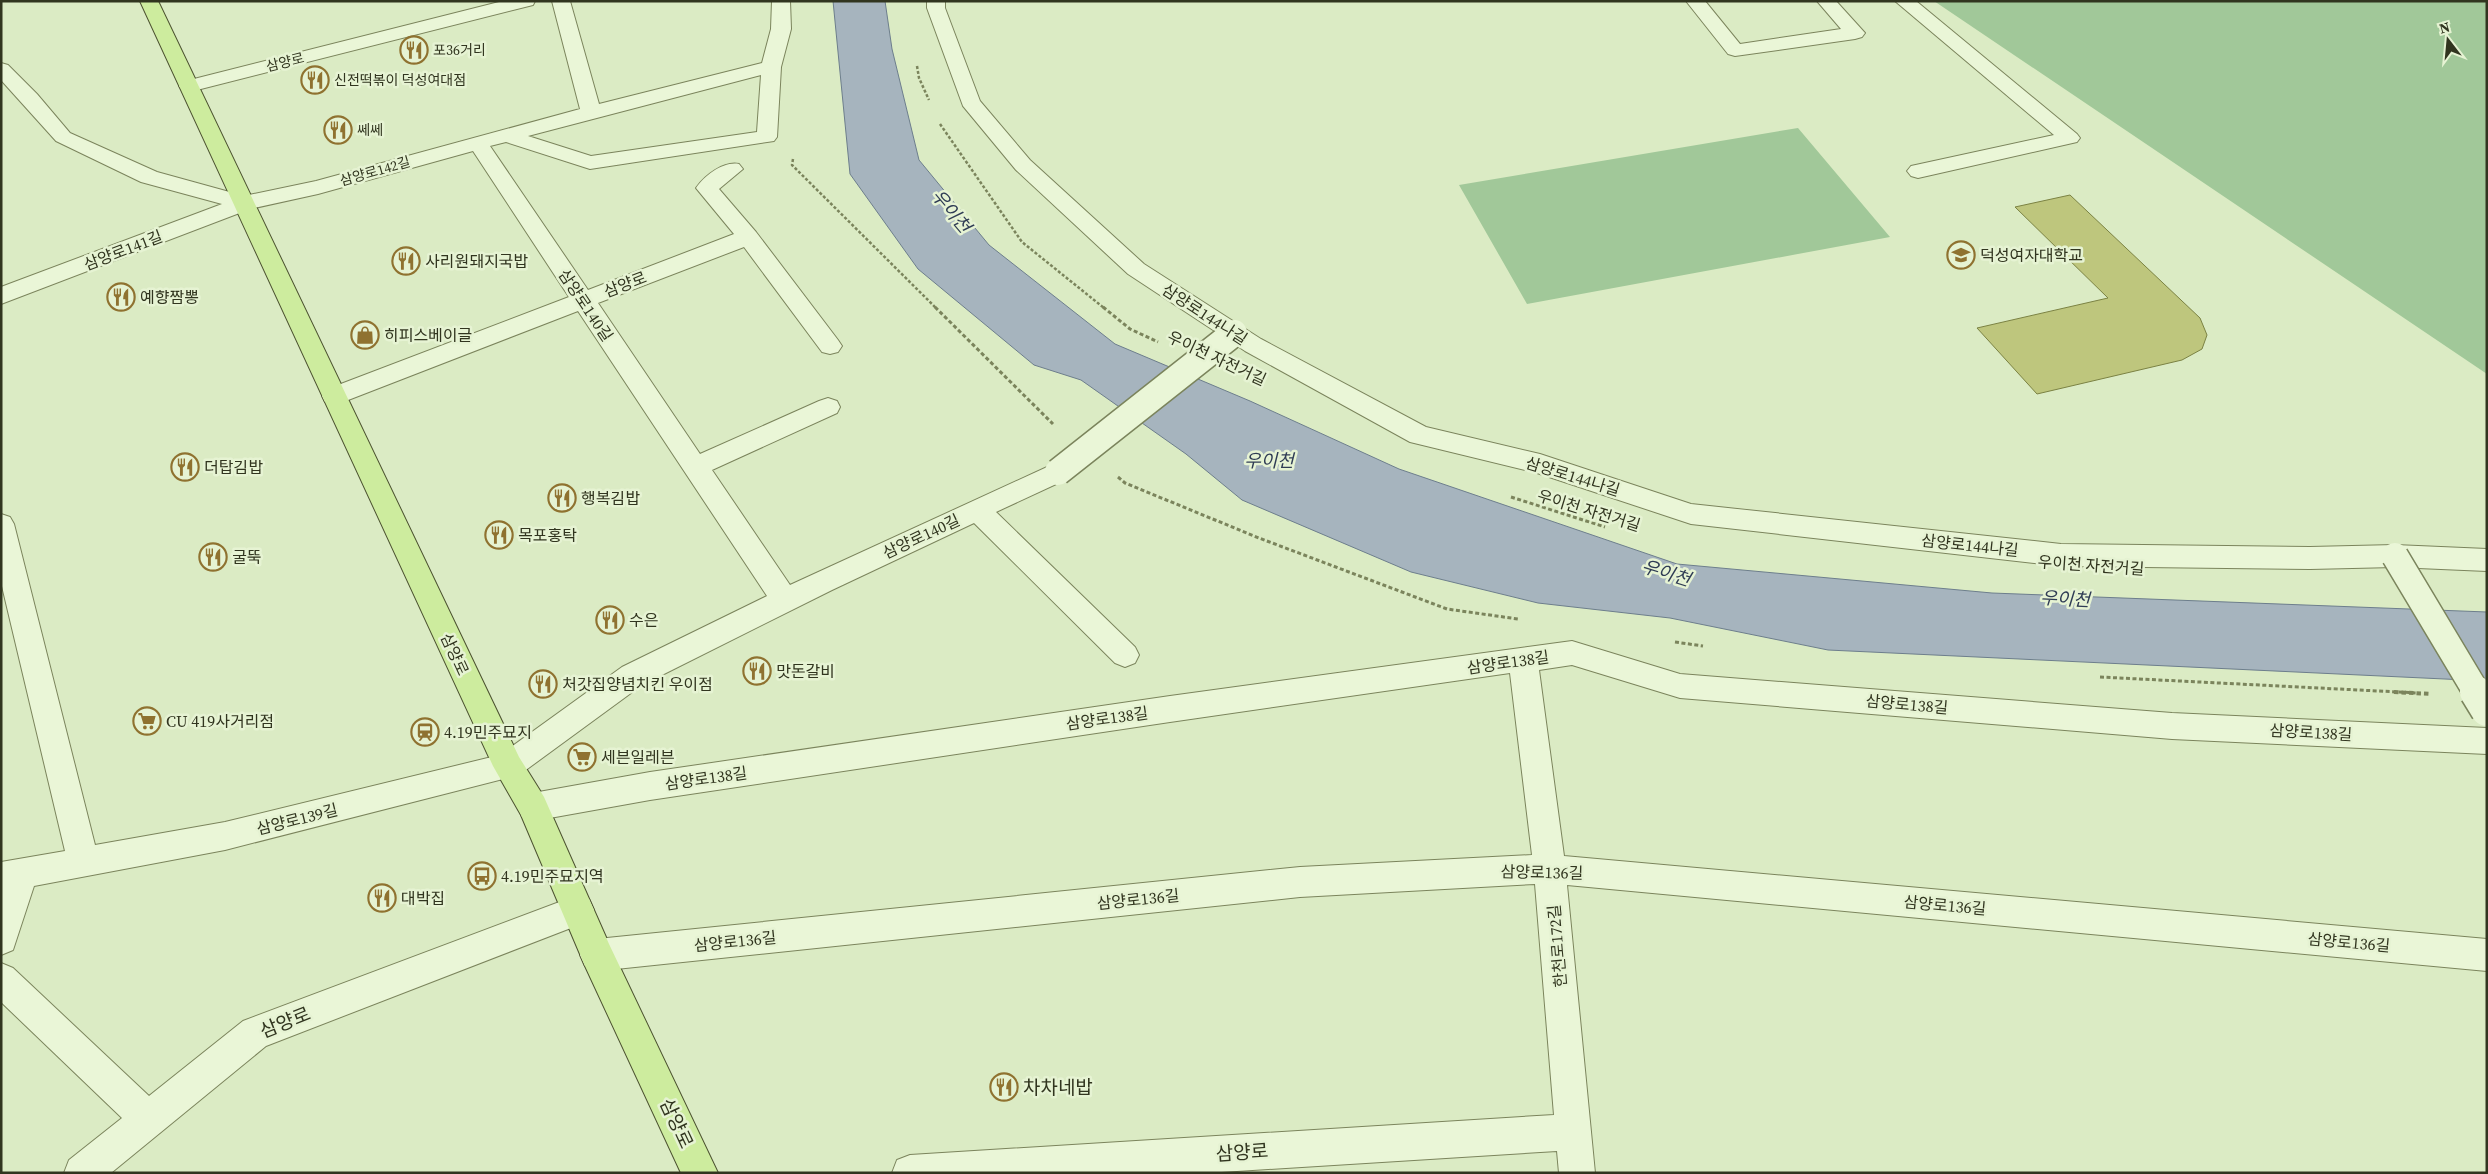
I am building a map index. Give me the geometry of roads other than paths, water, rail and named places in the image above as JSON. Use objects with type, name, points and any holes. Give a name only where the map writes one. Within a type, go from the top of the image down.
[{"type":"main road","name":"삼양로","points":[[149,1],[508,766],[533,807],[597,955],[700,1173]]},
{"type":"street","name":"삼양로","points":[[189,86],[526,1]]},
{"type":"street","points":[[562,1],[591,112]]},
{"type":"street","points":[[505,135],[590,163],[767,137],[771,68],[781,29],[781,1]]},
{"type":"street","name":"삼양로144나길","points":[[936,1],[936,8],[970,102],[1023,165],[1136,269],[1234,333],[1419,435],[1540,464],[1691,514],[2061,555],[2310,558],[2395,556],[2487,560]]},
{"type":"street","points":[[1698,2],[1735,50],[1855,33],[1826,1]]},
{"type":"street","points":[[1904,1],[2070,138],[1918,171]]},
{"type":"street","name":"삼양로142길","points":[[244,204],[318,187],[591,112],[771,68]]},
{"type":"street","points":[[1,69],[30,98],[63,137],[149,177],[244,204]]},
{"type":"street","name":"삼양로140길","points":[[477,142],[784,600]]},
{"type":"street","points":[[732,169],[707,188],[748,237],[830,346]]},
{"type":"street","name":"삼양로141길","points":[[1,296],[244,204]]},
{"type":"street","name":"삼양로","points":[[334,396],[748,237]]},
{"type":"street","name":"삼양로140길","points":[[508,766],[632,676],[784,600],[1058,472],[1234,333]]},
{"type":"street","points":[[695,467],[828,407]]},
{"type":"street","points":[[977,510],[1126,655]]},
{"type":"street","points":[[1,524],[83,862]]},
{"type":"street","points":[[2395,556],[2487,710]]},
{"type":"street","name":"삼양로138길","points":[[533,807],[650,786],[1170,709],[1572,653],[1680,686],[2172,726],[2487,741]]},
{"type":"street","name":"한천로172길","points":[[1523,660],[1550,869],[1577,1173]]},
{"type":"street","name":"삼양로139길","points":[[1,939],[12,875],[225,836],[508,766]]},
{"type":"street","name":"삼양로136길","points":[[597,955],[1300,882],[1550,869],[2487,955]]},
{"type":"street","name":"삼양로","points":[[82,1173],[255,1033],[578,910]]},
{"type":"street","points":[[1,979],[148,1119]]},
{"type":"street","name":"삼양로","points":[[910,1173],[1573,1132]]},
{"type":"water","name":"우이천","points":[[833,1],[885,1],[892,49],[919,160],[989,245],[1115,344],[1250,401],[1399,469],[1677,564],[1992,593],[2487,612],[2487,681],[1828,650],[1670,618],[1538,603],[1411,572],[1242,500],[1186,454],[1081,380],[1034,365],[918,269],[850,174]]},
{"type":"place","name":"포36거리","points":[[414,50]]},
{"type":"place","name":"신전떡볶이 덕성여대점","points":[[315,80]]},
{"type":"place","name":"쎄쎄","points":[[338,130]]},
{"type":"place","name":"덕성여자대학교","points":[[1961,255]]},
{"type":"place","name":"사리원돼지국밥","points":[[406,261]]},
{"type":"place","name":"예향짬뽕","points":[[121,297]]},
{"type":"place","name":"히피스베이글","points":[[365,335]]},
{"type":"place","name":"더탑김밥","points":[[185,467]]},
{"type":"place","name":"행복김밥","points":[[562,498]]},
{"type":"place","name":"목포홍탁","points":[[499,535]]},
{"type":"place","name":"굴뚝","points":[[213,557]]},
{"type":"place","name":"수은","points":[[610,620]]},
{"type":"place","name":"맛돈갈비","points":[[757,671]]},
{"type":"place","name":"처갓집양념치킨 우이점","points":[[543,684]]},
{"type":"place","name":"CU 419사거리점","points":[[147,721]]},
{"type":"place","name":"4.19민주묘지","points":[[425,732]]},
{"type":"place","name":"세븐일레븐","points":[[582,757]]},
{"type":"place","name":"4.19민주묘지역","points":[[482,876]]},
{"type":"place","name":"대박집","points":[[382,898]]},
{"type":"place","name":"차차네밥","points":[[1004,1087]]}]
